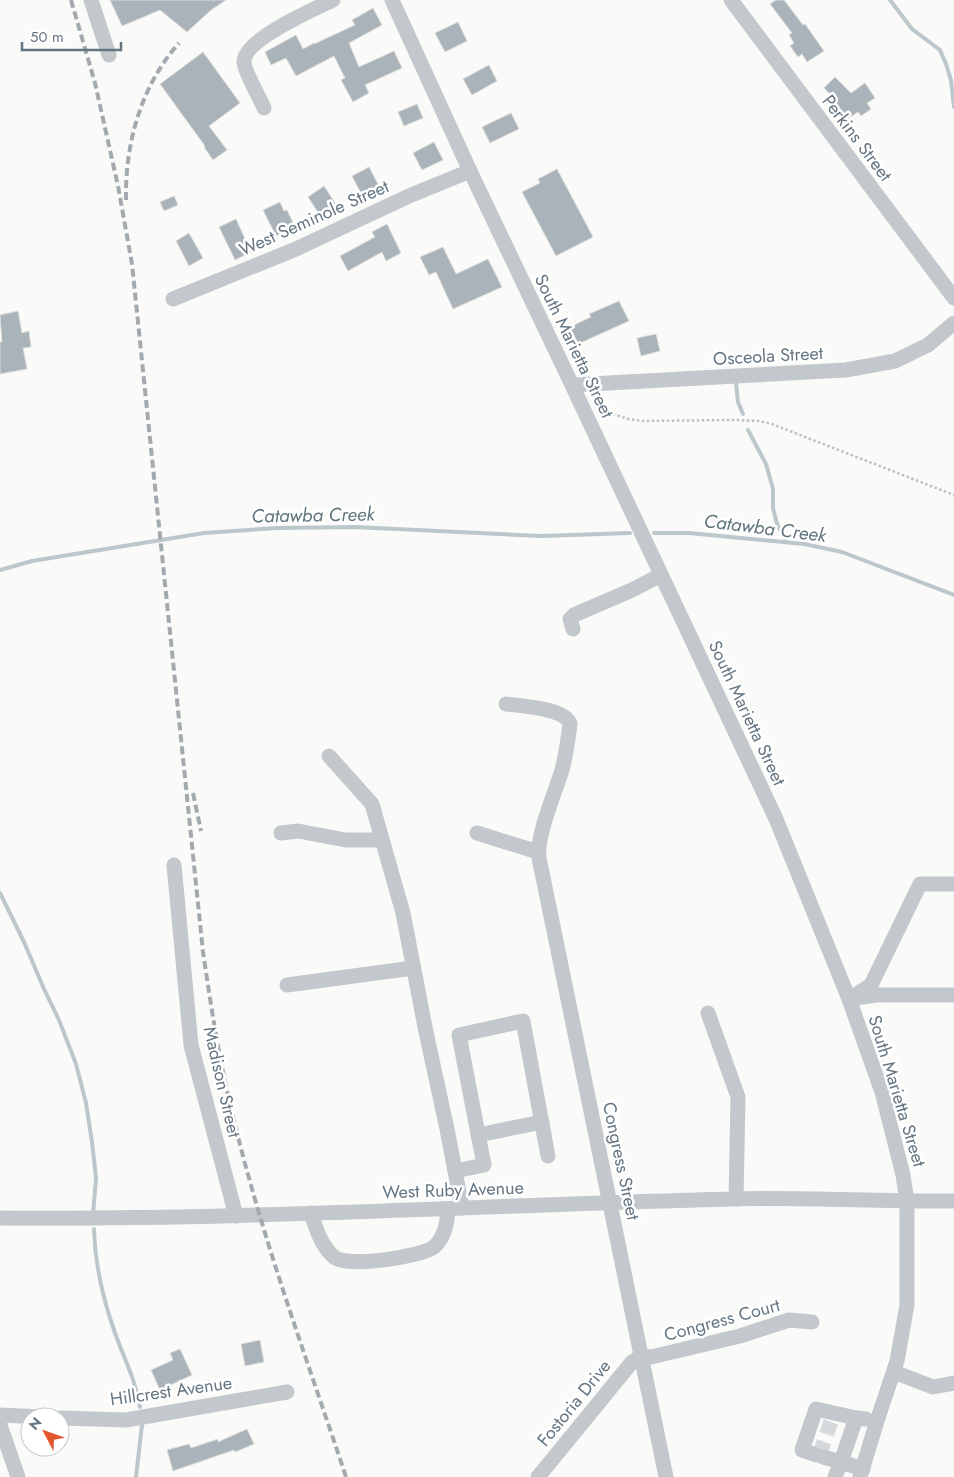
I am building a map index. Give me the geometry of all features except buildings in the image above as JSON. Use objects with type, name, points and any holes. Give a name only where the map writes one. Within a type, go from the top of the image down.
[{"type":"street","points":[[91,0],[109,55]]},
{"type":"street","points":[[264,108],[246,70],[244,62],[246,55],[256,44],[278,27],[334,0]]},
{"type":"street","name":"South Marietta Street","points":[[392,0],[470,171],[776,819],[849,999],[882,1092],[903,1176],[907,1202],[907,1305],[894,1372],[862,1473]]},
{"type":"street","name":"Perkins Street","points":[[731,0],[954,298]]},
{"type":"street","name":"West Seminole Street","points":[[173,299],[296,249],[409,196],[470,171]]},
{"type":"street","name":"Osceola Street","points":[[572,385],[846,370],[895,361],[928,345],[954,323]]},
{"type":"street","points":[[573,629],[570,619],[574,615],[662,575]]},
{"type":"street","points":[[477,833],[538,852],[562,768],[570,724],[568,720],[560,714],[506,704]]},
{"type":"street","points":[[311,1213],[319,1236],[335,1258],[344,1261],[365,1262],[417,1254],[432,1248],[440,1241],[455,1208],[455,1171],[403,913],[372,804],[329,756]]},
{"type":"street","points":[[281,832],[298,831],[346,840],[382,840]]},
{"type":"street","name":"Congress Street","points":[[538,852],[666,1477]]},
{"type":"street","name":"Madison Street","points":[[174,865],[191,1045],[236,1216]]},
{"type":"street","points":[[849,999],[871,985],[920,884],[954,884]]},
{"type":"street","points":[[287,985],[413,968]]},
{"type":"street","points":[[849,999],[876,995],[954,995]]},
{"type":"street","points":[[708,1013],[738,1097],[736,1199]]},
{"type":"street","points":[[455,1171],[484,1165],[459,1035],[523,1020],[548,1156]]},
{"type":"street","points":[[478,1135],[542,1122]]},
{"type":"street","name":"West Ruby Avenue","points":[[0,1218],[236,1216],[736,1199],[954,1201]]},
{"type":"street","name":"Congress Court","points":[[642,1356],[651,1357],[740,1336],[789,1320],[812,1322]]},
{"type":"street","name":"Fostoria Drive","points":[[538,1477],[632,1362],[642,1356]]},
{"type":"street","points":[[894,1372],[933,1387],[954,1383]]},
{"type":"street","name":"Hillcrest Avenue","points":[[70,1418],[126,1420],[287,1392]]},
{"type":"street","points":[[862,1473],[841,1462],[802,1450],[816,1409],[832,1418],[856,1418],[877,1421]]},
{"type":"street","points":[[0,1416],[20,1416]]},
{"type":"street","points":[[835,1477],[856,1418]]},
{"type":"street","points":[[0,1425],[18,1477]]},
{"type":"path","points":[[582,405],[598,403],[613,414],[642,421],[759,421],[772,424],[954,495]]},
{"type":"waterway","points":[[890,0],[912,29],[940,50],[951,80],[954,107]]},
{"type":"waterway","points":[[736,383],[738,402],[743,414]]},
{"type":"waterway","points":[[748,430],[766,464],[773,489],[773,508],[777,524],[787,542]]},
{"type":"waterway","name":"Catawba Creek","points":[[0,570],[32,561],[204,533],[277,528],[355,527],[541,536],[630,533]]},
{"type":"waterway","name":"Catawba Creek","points":[[654,533],[689,533],[804,544],[842,552],[954,595]]},
{"type":"waterway","points":[[0,893],[59,1020],[76,1064],[86,1103],[92,1142],[96,1178],[93,1215]]},
{"type":"waterway","points":[[94,1229],[98,1267],[106,1303],[135,1386],[140,1407]]},
{"type":"waterway","points":[[136,1477],[142,1425]]},
{"type":"tunnel","points":[[819,1456],[831,1422]]},
{"type":"railway","points":[[71,0],[95,83],[118,186],[132,264],[203,952],[219,1052],[227,1092],[256,1204],[346,1477]]},
{"type":"railway","points":[[126,200],[129,157],[138,116],[155,78],[179,43]]},
{"type":"railway","points":[[193,793],[201,831]]}]
